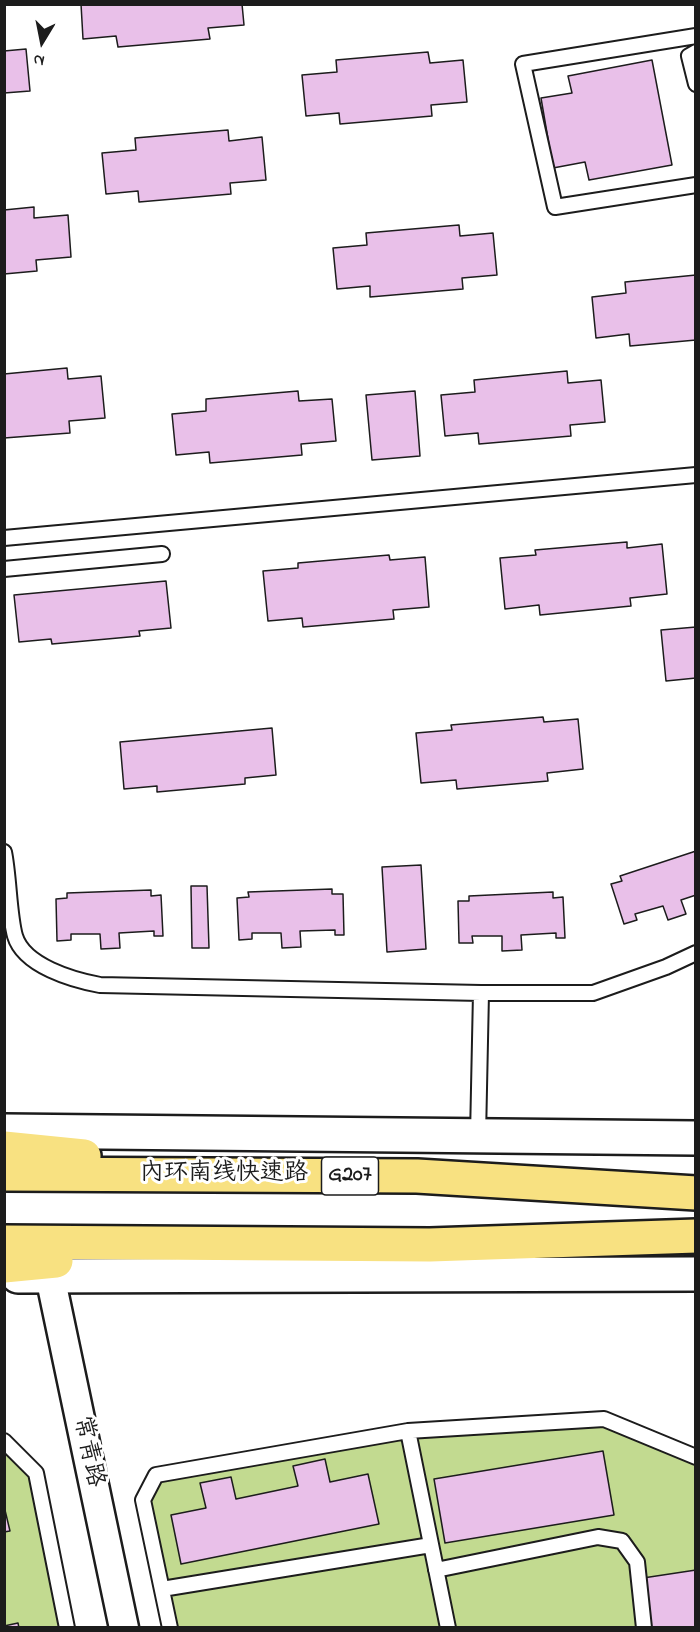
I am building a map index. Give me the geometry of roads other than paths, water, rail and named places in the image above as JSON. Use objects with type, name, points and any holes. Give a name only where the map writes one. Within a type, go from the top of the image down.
[{"type":"highway","points":[[4,1148],[255,1176]]},
{"type":"highway","name":"内环南线快速路","points":[[4,1174],[417,1176],[696,1193]]},
{"type":"highway","points":[[4,1242],[430,1245],[696,1236]]},
{"type":"highway","points":[[4,1266],[254,1244]]},
{"type":"main road","points":[[4,1131],[696,1138]]},
{"type":"main road","points":[[4,1276],[696,1274]]},
{"type":"street","name":"常青路","points":[[50,1276],[123,1628]]},
{"type":"lane","points":[[696,36],[523,64],[555,207],[696,185]]},
{"type":"lane","points":[[696,52],[689,56],[696,84]]},
{"type":"lane","points":[[4,538],[696,475]]},
{"type":"lane","points":[[4,569],[162,554]]},
{"type":"lane","points":[[4,852],[16,937],[36,962],[73,980],[100,985],[481,993],[593,993],[666,967],[696,953]]},
{"type":"lane","points":[[478,1136],[481,993]]},
{"type":"lane","points":[[170,1628],[143,1500],[156,1475],[408,1431],[604,1419],[696,1457]]},
{"type":"lane","points":[[408,1431],[448,1628]]},
{"type":"lane","points":[[4,1442],[36,1473],[68,1628]]},
{"type":"lane","points":[[436,1570],[598,1536],[622,1541],[637,1563],[644,1628]]},
{"type":"lane","points":[[162,1589],[431,1545]]}]
